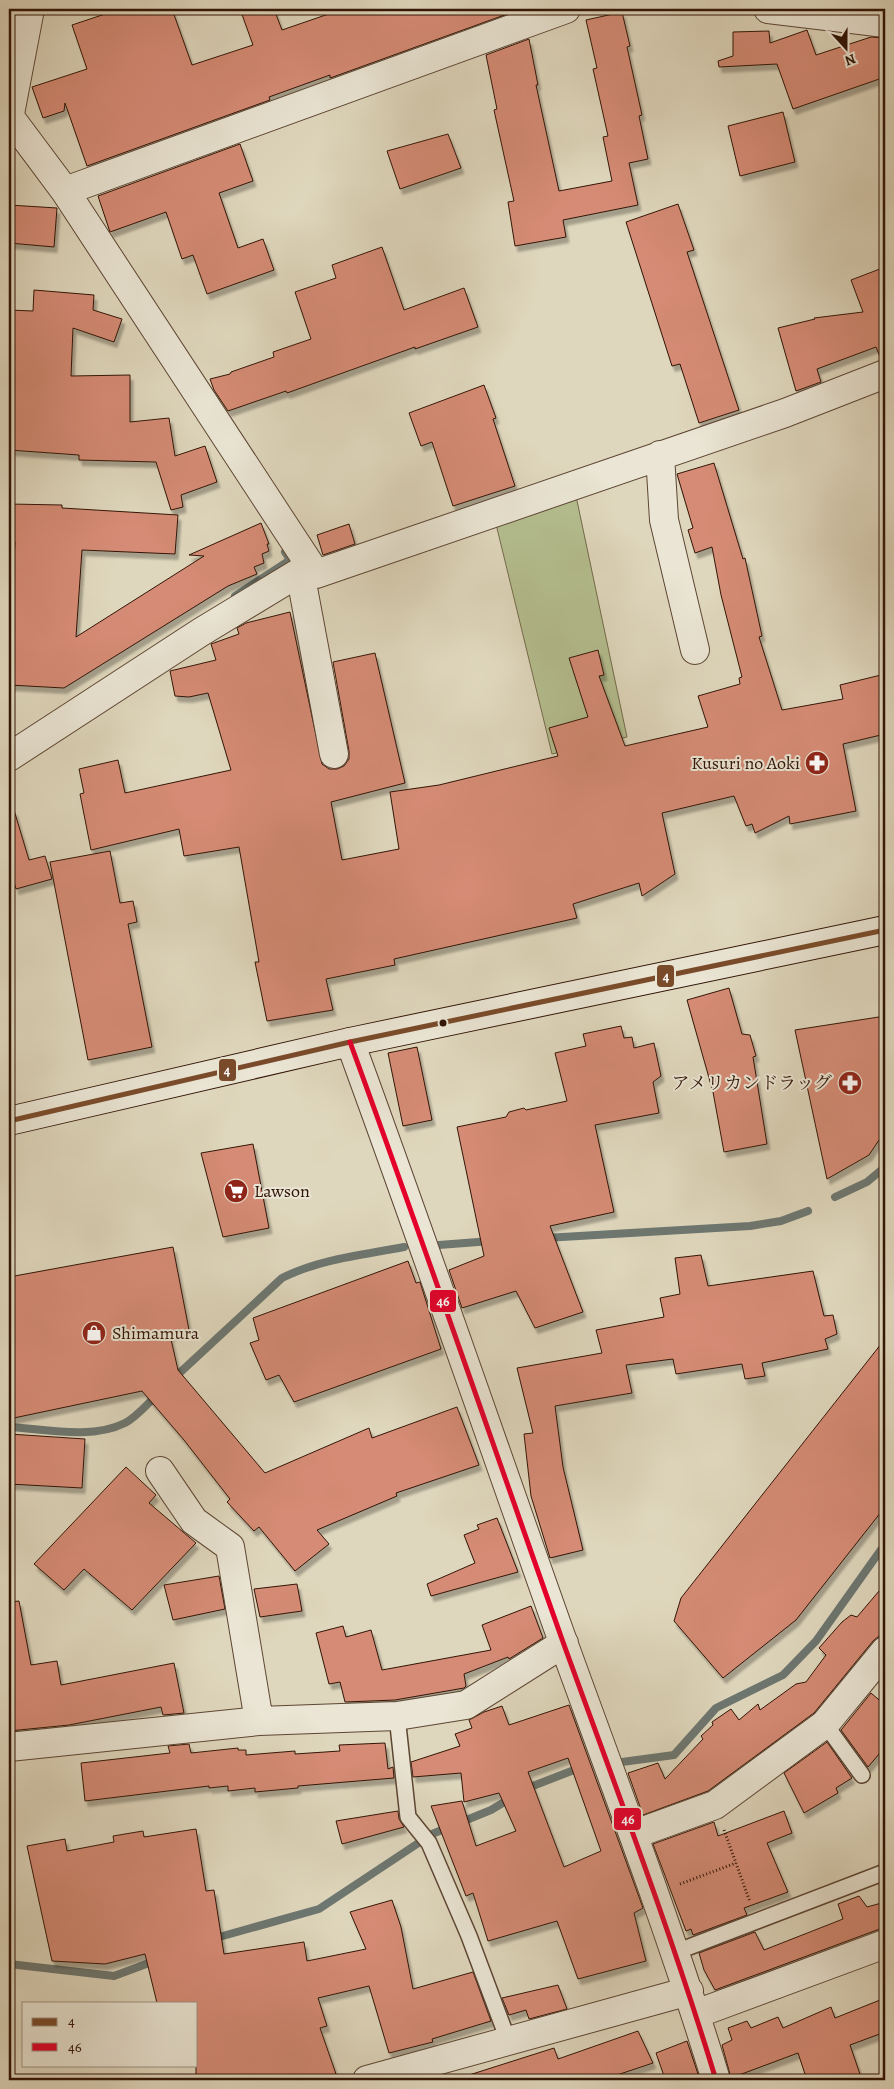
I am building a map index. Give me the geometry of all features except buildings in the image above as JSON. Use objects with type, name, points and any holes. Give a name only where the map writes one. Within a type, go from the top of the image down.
[{"type":"street","points":[[30,9],[9,118],[64,191],[305,569],[334,754]]},
{"type":"street","points":[[64,191],[566,9]]},
{"type":"street","points":[[768,9],[885,23]]},
{"type":"street","points":[[305,569],[316,574],[784,413],[885,374]]},
{"type":"street","points":[[660,455],[664,520],[695,650]]},
{"type":"street","points":[[9,757],[201,632],[305,569]]},
{"type":"street","points":[[9,1121],[350,1042],[885,930]]},
{"type":"street","points":[[350,1042],[431,1263],[564,1643],[635,1834],[676,1952],[716,2080]]},
{"type":"street","points":[[160,1471],[194,1521],[230,1546],[259,1721]]},
{"type":"street","points":[[9,1747],[259,1721],[396,1716],[466,1704],[564,1643]]},
{"type":"street","points":[[635,1834],[715,1805],[825,1724],[885,1651]]},
{"type":"street","points":[[367,2080],[508,2040],[692,2002],[885,1944]]},
{"type":"lane","points":[[396,1716],[408,1817],[426,1838],[469,1936],[508,2040]]},
{"type":"lane","points":[[825,1724],[862,1775]]},
{"type":"lane","points":[[676,1952],[885,1872]]},
{"type":"path","points":[[715,1805],[757,1921]]},
{"type":"path","points":[[655,1893],[736,1863]]},
{"type":"green space","points":[[576,496],[627,737],[552,754],[495,520]]},
{"type":"waterway","points":[[235,596],[290,560],[285,552]]},
{"type":"waterway","points":[[835,1197],[867,1182],[885,1167]]},
{"type":"waterway","points":[[545,1238],[750,1226],[781,1221],[808,1211]]},
{"type":"waterway","points":[[439,1245],[491,1241]]},
{"type":"waterway","points":[[173,1379],[282,1278],[326,1262],[404,1247]]},
{"type":"waterway","points":[[9,1427],[68,1432],[98,1431],[112,1428],[134,1417],[158,1394]]},
{"type":"waterway","points":[[622,1762],[674,1755],[716,1708],[783,1675],[816,1641],[885,1544]]},
{"type":"waterway","points":[[525,1789],[574,1770]]},
{"type":"waterway","points":[[212,1939],[319,1909],[432,1834],[491,1810],[511,1798]]},
{"type":"waterway","points":[[9,1964],[114,1976],[157,1960]]},
{"type":"transit line","name":"4","points":[[9,1121],[350,1042],[885,930]]},
{"type":"transit line","name":"46","points":[[350,1042],[662,1915],[716,2080]]},
{"type":"place","name":"Kusuri no Aoki","points":[[817,763]]},
{"type":"place","name":"アメリカンドラッグ","points":[[850,1083]]},
{"type":"place","name":"Lawson","points":[[236,1191]]},
{"type":"place","name":"Shimamura","points":[[94,1333]]}]
